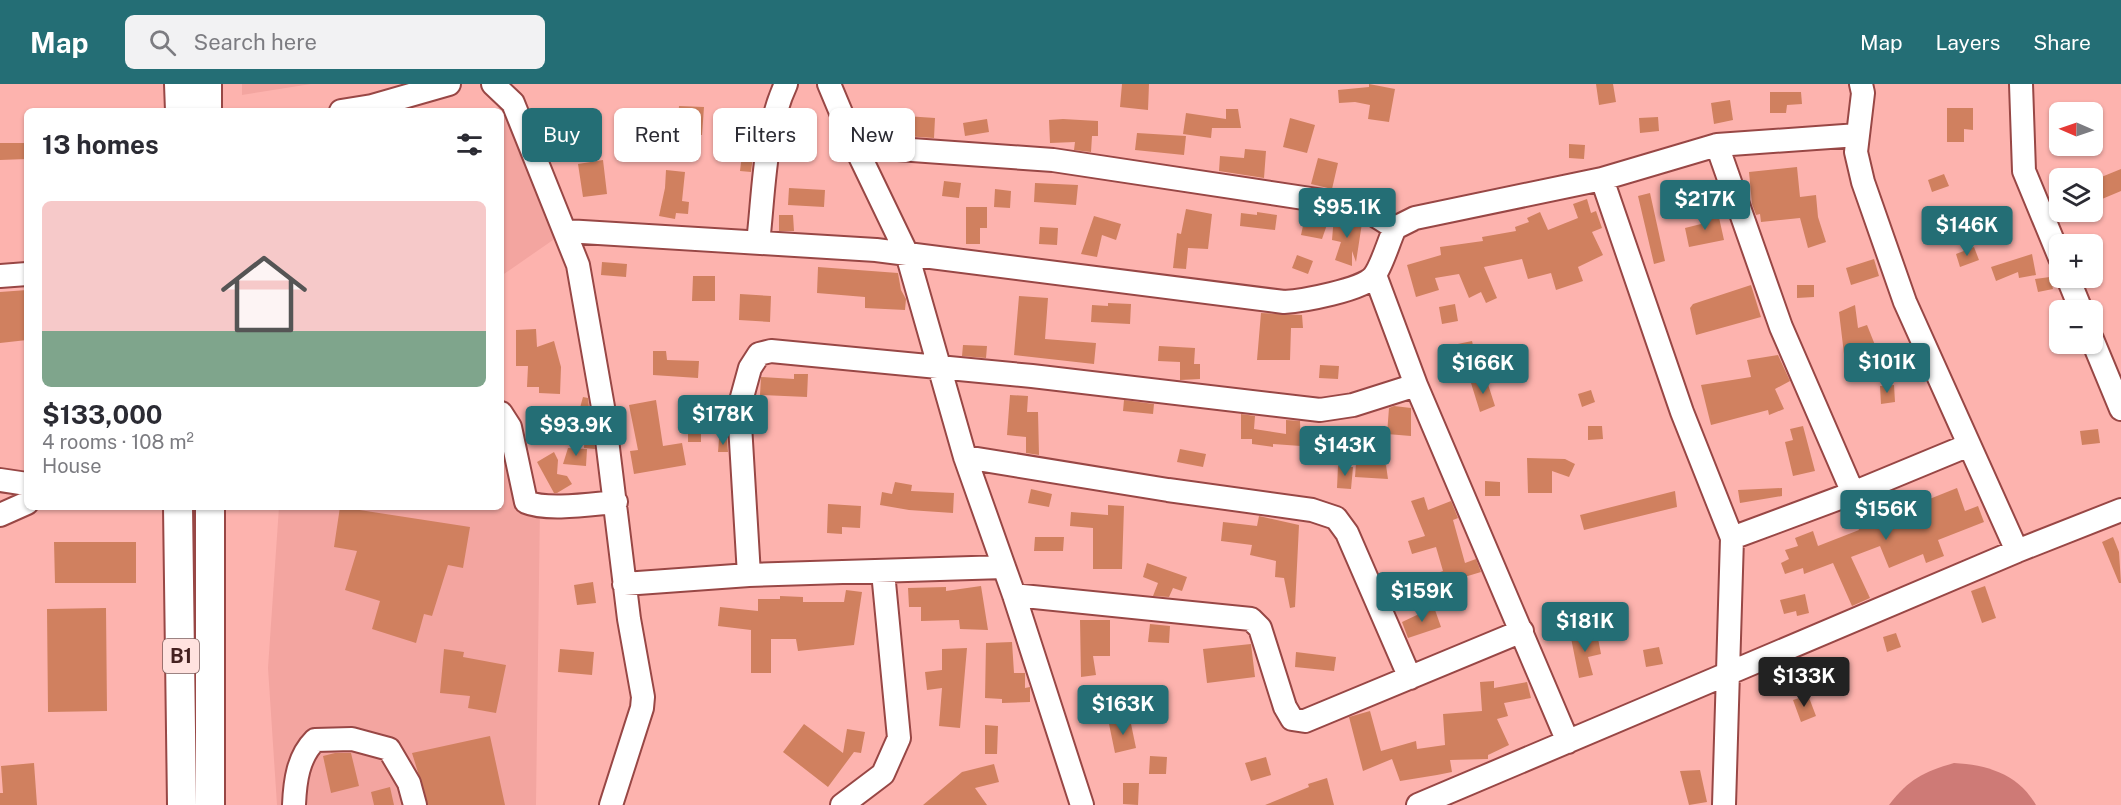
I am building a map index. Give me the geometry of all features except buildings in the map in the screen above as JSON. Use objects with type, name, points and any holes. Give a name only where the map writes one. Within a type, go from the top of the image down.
[{"type":"main road","points":[[179,84],[180,108]]},
{"type":"main road","points":[[207,84],[207,108]]},
{"type":"main road","name":"B1","points":[[178,510],[182,805]]},
{"type":"main road","name":"B1","points":[[210,510],[210,805]]},
{"type":"street","points":[[360,108],[449,84]]},
{"type":"street","points":[[494,84],[513,103],[566,231],[580,276],[603,407],[624,584],[644,697],[611,805]]},
{"type":"street","points":[[758,243],[768,159],[779,100],[786,84]]},
{"type":"street","points":[[829,84],[839,108]]},
{"type":"street","points":[[1861,84],[1856,152],[1863,182],[1905,302],[2017,551]]},
{"type":"street","points":[[2021,84],[2025,171],[2050,234]]},
{"type":"street","points":[[566,231],[908,254],[1284,302],[1299,301],[1365,283],[1375,275],[1395,228],[1415,218],[1602,179],[1717,145],[1858,135]]},
{"type":"street","points":[[1717,145],[1781,327],[1853,493]]},
{"type":"street","points":[[915,150],[1053,160],[1350,205],[1368,211],[1395,228]]},
{"type":"street","points":[[863,162],[908,254],[965,457],[1014,595],[1076,803]]},
{"type":"street","points":[[1602,179],[1682,412],[1732,538],[1730,674],[1724,805]]},
{"type":"street","points":[[0,276],[24,274]]},
{"type":"street","points":[[1375,275],[1416,385],[1568,742]]},
{"type":"street","points":[[749,575],[739,408],[750,368],[759,354],[771,351],[939,367],[1320,410],[1353,405],[1416,385]]},
{"type":"street","points":[[2098,354],[2121,409]]},
{"type":"street","points":[[504,418],[510,427],[526,502],[533,505],[553,506],[616,502]]},
{"type":"street","points":[[1732,538],[1853,493],[1969,445]]},
{"type":"street","points":[[965,457],[1168,490],[1312,510],[1336,518],[1347,532],[1410,678]]},
{"type":"street","points":[[0,480],[24,484]]},
{"type":"street","points":[[0,515],[24,504]]},
{"type":"street","points":[[1418,805],[2017,551],[2121,510]]},
{"type":"street","points":[[624,584],[749,575],[1004,567]]},
{"type":"street","points":[[842,805],[884,774],[899,738],[883,572]]},
{"type":"street","points":[[1014,595],[1251,620],[1260,628],[1285,707],[1292,719],[1305,721],[1522,632]]},
{"type":"street","points":[[294,805],[297,772],[305,750],[315,740],[352,739],[389,749],[409,783],[415,805]]},
{"type":"shaded area","points":[[242,84],[311,84],[242,95]]},
{"type":"shaded area","points":[[513,103],[522,125],[522,162],[537,162],[566,231],[504,274],[504,108],[496,108]]},
{"type":"shaded area","points":[[504,420],[540,506],[536,805],[277,805],[268,668],[279,510],[504,510]]},
{"type":"shaded area","points":[[1954,763],[1979,766],[2001,773],[2029,794],[2036,805],[1889,805],[1917,778]]}]
